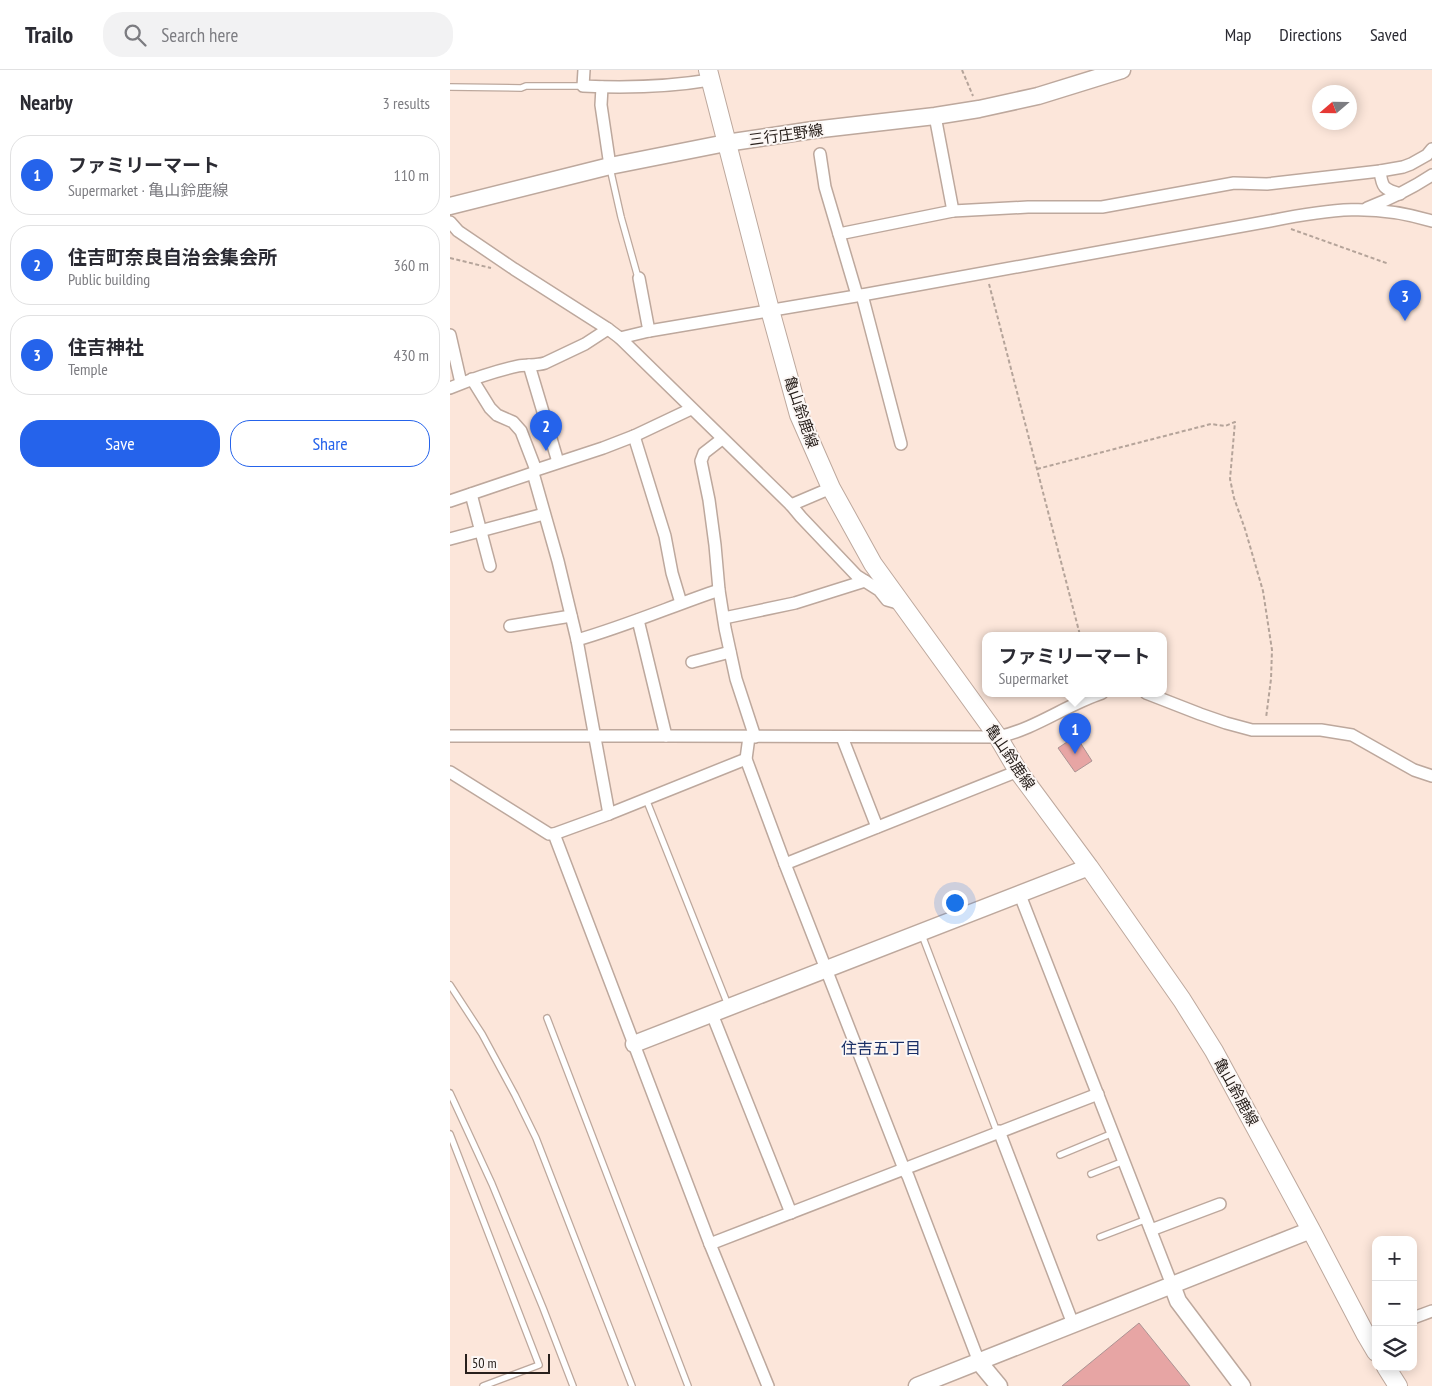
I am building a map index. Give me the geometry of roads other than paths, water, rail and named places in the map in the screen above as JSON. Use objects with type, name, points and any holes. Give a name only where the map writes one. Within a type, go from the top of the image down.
[{"type":"main road","name":"亀山鈴鹿線","points":[[709,75],[799,415],[831,488],[873,564],[1182,1000],[1214,1051],[1311,1230],[1371,1334]]},
{"type":"main road","points":[[1389,1371],[1398,1386]]},
{"type":"street","points":[[584,70],[583,86],[602,87],[688,84],[709,75]]},
{"type":"street","name":"三行庄野線","points":[[450,206],[610,166],[726,143],[979,109],[1038,96],[1122,70]]},
{"type":"street","points":[[602,87],[601,105],[610,166]]},
{"type":"street","points":[[935,116],[953,211]]},
{"type":"street","points":[[839,234],[953,211],[1102,207],[1234,182],[1267,184],[1380,171],[1404,167],[1427,155],[1432,149]]},
{"type":"street","points":[[820,154],[825,187],[860,295],[901,444]]},
{"type":"street","points":[[1380,171],[1384,187],[1387,190],[1400,194]]},
{"type":"street","points":[[1363,209],[1413,188],[1432,175]]},
{"type":"street","points":[[620,338],[649,331],[986,273],[1314,212],[1363,209],[1394,212],[1432,222]]},
{"type":"street","points":[[450,222],[458,231],[506,264],[620,338],[790,505],[857,576],[879,590],[887,600],[901,604]]},
{"type":"street","points":[[639,278],[649,331]]},
{"type":"street","points":[[450,388],[466,381],[519,366],[545,363],[585,344],[608,329]]},
{"type":"street","points":[[450,335],[466,381],[497,415],[513,422],[521,431],[534,472],[572,616],[609,814]]},
{"type":"street","points":[[529,365],[558,462]]},
{"type":"street","points":[[450,501],[558,462],[603,448],[634,436],[691,409]]},
{"type":"street","points":[[634,436],[665,536],[672,574],[681,603]]},
{"type":"street","points":[[722,439],[704,454],[700,461],[709,500],[716,545],[719,590],[730,652],[752,737],[746,759],[979,1362],[999,1386]]},
{"type":"street","points":[[790,505],[831,488]]},
{"type":"street","points":[[471,494],[490,566]]},
{"type":"street","points":[[450,540],[544,514]]},
{"type":"street","points":[[724,618],[795,603],[865,581]]},
{"type":"street","points":[[577,640],[609,631],[719,590]]},
{"type":"street","points":[[510,626],[572,616]]},
{"type":"street","points":[[638,620],[666,736]]},
{"type":"street","points":[[692,662],[730,652]]},
{"type":"street","points":[[450,736],[998,738],[1015,734],[1093,697]]},
{"type":"street","points":[[1157,697],[1226,723],[1252,730],[1321,730],[1352,735],[1414,770],[1432,776]]},
{"type":"street","points":[[842,737],[877,827]]},
{"type":"street","points":[[450,772],[549,834],[554,834],[746,759]]},
{"type":"street","points":[[785,864],[1018,771]]},
{"type":"street","points":[[554,834],[710,1244],[768,1386]]},
{"type":"street","points":[[634,1044],[1089,867]]},
{"type":"street","points":[[1020,895],[1178,1301],[1242,1386]]},
{"type":"street","points":[[712,1014],[790,1213]]},
{"type":"street","points":[[710,1244],[1098,1094]]},
{"type":"street","points":[[998,1132],[1073,1324]]},
{"type":"street","points":[[1151,1230],[1220,1204]]},
{"type":"street","points":[[917,1386],[1311,1230]]},
{"type":"street","points":[[1417,1317],[1432,1311]]},
{"type":"lane","points":[[450,87],[522,88],[526,86],[583,86]]},
{"type":"lane","points":[[610,166],[621,218],[639,278]]},
{"type":"lane","points":[[646,798],[729,1007]]},
{"type":"lane","points":[[921,933],[998,1132]]},
{"type":"lane","points":[[450,985],[482,1034],[536,1138],[632,1386]]},
{"type":"lane","points":[[547,1018],[688,1386]]},
{"type":"lane","points":[[450,1093],[492,1184],[573,1386]]},
{"type":"lane","points":[[1060,1155],[1113,1133]]},
{"type":"lane","points":[[450,1134],[539,1365],[483,1386]]},
{"type":"lane","points":[[1091,1174],[1124,1161]]},
{"type":"lane","points":[[1100,1237],[1146,1219]]},
{"type":"place","name":"住吉神社","points":[[1405,321]]},
{"type":"place","name":"住吉町奈良自治会集会所","points":[[546,451]]},
{"type":"place","name":"ファミリーマート","points":[[1075,754]]},
{"type":"district","name":"住吉五丁目","points":[[881,1048]]}]
